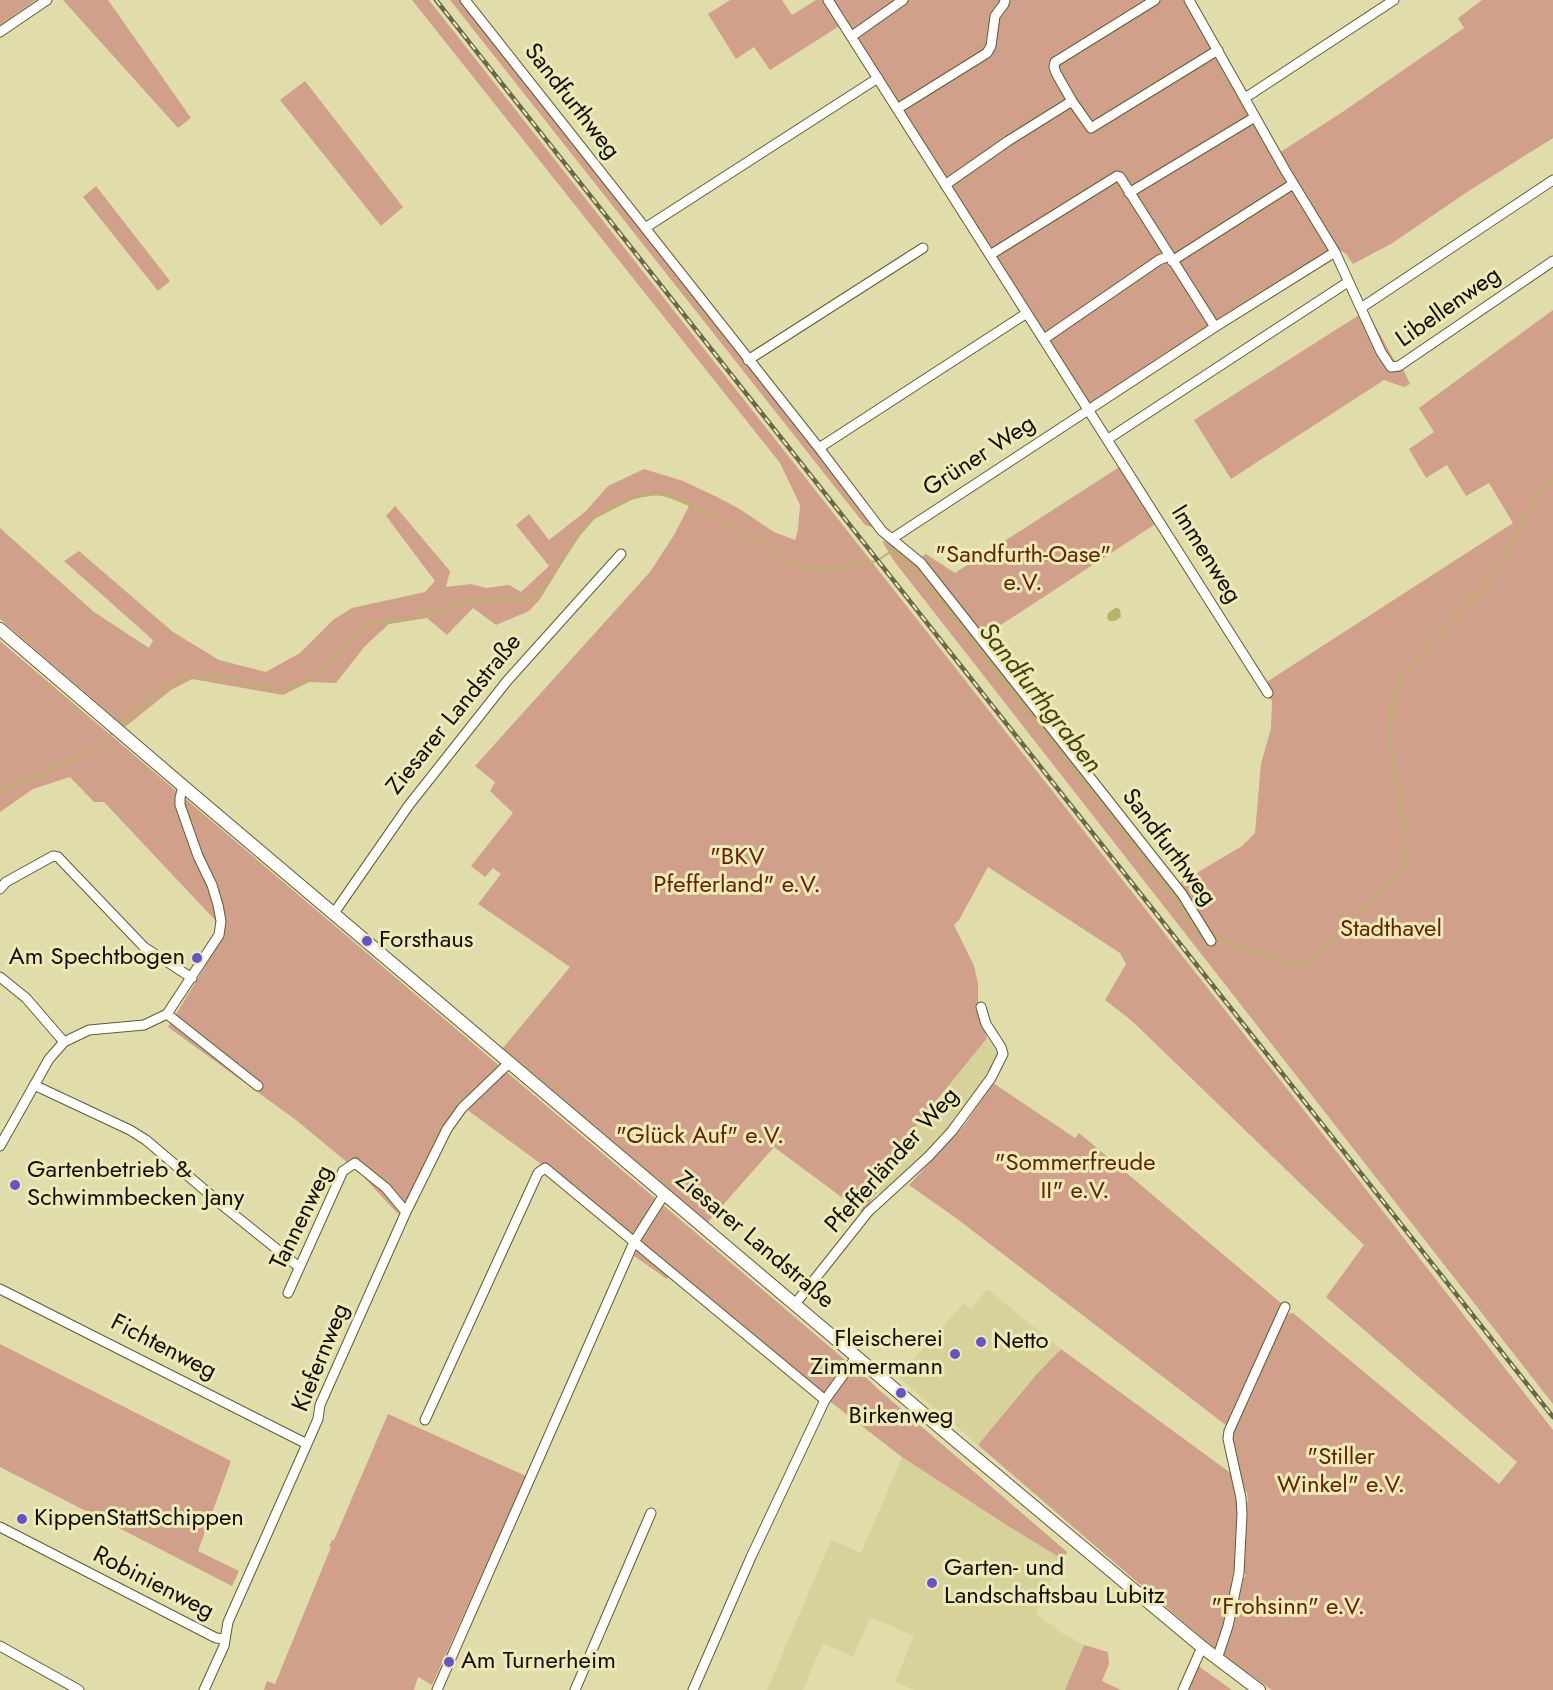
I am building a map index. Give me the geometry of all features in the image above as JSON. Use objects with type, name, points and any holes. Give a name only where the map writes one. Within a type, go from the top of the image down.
[{"type":"main road","name":"Ziesarer Landstraße","points":[[0,629],[795,1304],[1202,1647],[1258,1690]]},
{"type":"street","points":[[0,32],[47,0]]},
{"type":"street","name":"Sandfurthweg","points":[[465,0],[882,531],[921,563],[1182,894],[1211,940]]},
{"type":"street","name":"Immenweg","points":[[828,0],[1268,693]]},
{"type":"street","points":[[852,36],[903,0]]},
{"type":"street","points":[[897,109],[987,53],[991,46],[995,16],[1005,0]]},
{"type":"street","points":[[1155,0],[1055,62],[1056,73],[1091,128],[1218,50]]},
{"type":"street","name":"Libellenweg","points":[[1189,0],[1293,184],[1335,252],[1381,352],[1391,367],[1399,366],[1553,261]]},
{"type":"street","points":[[1245,98],[1394,0]]},
{"type":"street","points":[[645,228],[878,78]]},
{"type":"street","points":[[945,185],[1008,141],[1072,101]]},
{"type":"street","points":[[1129,193],[1255,117]]},
{"type":"street","points":[[990,255],[1117,176],[1215,327]]},
{"type":"street","name":"Libellenweg","points":[[1361,308],[1553,180]]},
{"type":"street","points":[[1044,339],[1159,260],[1171,259],[1293,184]]},
{"type":"street","points":[[748,360],[923,248]]},
{"type":"street","points":[[1089,410],[1335,252]]},
{"type":"street","points":[[1108,439],[1348,282]]},
{"type":"street","points":[[819,448],[1027,313]]},
{"type":"street","name":"Grüner Weg","points":[[893,538],[1089,410]]},
{"type":"street","name":"Ziesarer Landstraße","points":[[334,914],[398,819],[486,708],[514,673],[621,554]]},
{"type":"street","points":[[0,1146],[49,1059],[64,1042],[89,1030],[144,1025],[167,1014],[219,935],[221,921],[212,885],[198,856],[180,805],[183,786]]},
{"type":"street","points":[[0,889],[6,882],[53,856],[58,857],[144,947],[192,978]]},
{"type":"street","points":[[0,977],[26,998],[64,1042]]},
{"type":"street","name":"Pfefferländer Weg","points":[[795,1304],[868,1212],[929,1156],[952,1131],[991,1078],[1003,1054],[986,1024],[981,1007]]},
{"type":"street","points":[[167,1014],[258,1086]]},
{"type":"street","name":"Kiefernweg","points":[[204,1690],[225,1640],[228,1622],[318,1419],[320,1405],[406,1212],[454,1117],[510,1062]]},
{"type":"street","points":[[34,1085],[130,1130],[146,1140],[299,1267]]},
{"type":"street","name":"Tannenweg","points":[[288,1293],[343,1171],[355,1163],[386,1188],[406,1212]]},
{"type":"street","points":[[425,1420],[538,1173],[545,1168],[825,1400]]},
{"type":"street","points":[[438,1690],[634,1242],[665,1193]]},
{"type":"street","name":"Fichtenweg","points":[[0,1288],[307,1444]]},
{"type":"street","points":[[1217,1659],[1228,1626],[1239,1573],[1241,1498],[1228,1439],[1229,1431],[1285,1307]]},
{"type":"street","points":[[693,1690],[751,1557],[825,1400],[857,1356]]},
{"type":"street","points":[[575,1690],[651,1513]]},
{"type":"street","name":"Robinienweg","points":[[0,1527],[216,1638],[225,1640]]},
{"type":"street","points":[[0,1646],[79,1690]]},
{"type":"street","points":[[1183,1690],[1202,1647]]},
{"type":"shaded area","points":[[1115,608],[1120,610],[1121,617],[1110,621],[1107,619],[1108,613]]},
{"type":"shaded area","points":[[987,1038],[998,1055],[998,1061],[974,1097],[936,1144],[887,1191],[877,1192],[868,1186]]},
{"type":"shaded area","points":[[987,1289],[1061,1349],[1036,1375],[978,1445],[898,1377],[963,1304],[971,1309]]},
{"type":"shaded area","name":"Garten- und Landschaftsbau Lubitz","points":[[902,1457],[1061,1558],[1036,1614],[1066,1636],[1084,1645],[1065,1690],[914,1690],[895,1682],[914,1636],[870,1617],[853,1657],[823,1643],[803,1690],[767,1690],[831,1540],[861,1553]]},
{"type":"green space","points":[[0,0],[36,0],[0,25]]},
{"type":"green space","points":[[63,0],[108,0],[191,118],[178,128]]},
{"type":"green space","points":[[412,0],[429,0],[1340,1156],[1553,1430],[1553,1690],[1272,1690],[1223,1656],[1231,1631],[1240,1578],[1246,1575],[1241,1571],[1248,1501],[1231,1437],[1284,1315],[1293,1313],[1499,1484],[1517,1462],[1326,1297],[1364,1245],[1132,1021],[1105,1000],[1126,964],[1120,953],[988,867],[954,925],[974,966],[978,983],[978,1009],[987,1038],[870,1183],[868,1186],[877,1192],[863,1213],[774,1147],[708,1222],[503,1048],[570,967],[478,904],[501,874],[493,868],[485,877],[471,866],[513,813],[490,791],[495,782],[475,766],[650,572],[674,535],[689,506],[676,499],[657,495],[632,499],[592,519],[582,531],[540,599],[529,611],[496,625],[473,608],[447,635],[427,618],[389,624],[365,646],[336,683],[309,682],[283,695],[192,679],[171,690],[125,727],[0,619],[0,528],[94,612],[149,648],[153,640],[64,561],[79,551],[173,632],[219,660],[266,672],[300,653],[333,620],[352,608],[425,592],[435,581],[386,516],[395,506],[450,571],[446,587],[471,584],[486,588],[509,585],[521,592],[549,566],[516,525],[529,514],[549,540],[586,511],[608,486],[644,469],[683,481],[738,508],[774,532],[795,540],[800,505],[780,463]]},
{"type":"green space","points":[[450,0],[462,0],[874,528],[865,525]]},
{"type":"green space","points":[[730,0],[782,0],[792,15],[816,0],[825,0],[841,25],[770,70],[754,47],[736,59],[708,14]]},
{"type":"green space","points":[[833,0],[1186,0],[1331,251],[1090,404]]},
{"type":"green space","points":[[1482,0],[1553,0],[1553,138],[1467,192],[1391,244],[1353,264],[1346,254],[1338,249],[1279,153],[1464,28],[1458,18]]},
{"type":"green space","points":[[305,81],[403,207],[381,226],[280,100]]},
{"type":"green space","points":[[96,186],[170,281],[158,291],[83,197]]},
{"type":"green space","points":[[1367,310],[1410,384],[1404,387],[1384,380],[1231,479],[1194,420]]},
{"type":"green space","name":"Stadthavel","points":[[1553,310],[1553,1404],[894,561],[882,541],[893,543],[917,562],[1173,887],[1242,846],[1255,833],[1261,764],[1271,728],[1272,701],[1263,686],[1265,683],[1513,523],[1489,483],[1466,496],[1447,465],[1426,478],[1409,449],[1434,432],[1419,408]]},
{"type":"green space","name":"\"Sandfurth-Oase\" e.V.","points":[[1121,466],[1157,523],[990,632],[1009,669],[920,558],[926,554],[955,573]]},
{"type":"green space","points":[[0,641],[871,1382],[1067,1552],[1064,1560],[902,1457],[832,1403],[673,1271],[667,1279],[634,1256],[640,1244],[548,1169],[466,1109],[460,1107],[446,1123],[422,1173],[398,1214],[360,1173],[296,1120],[168,1027],[219,944],[215,920],[104,802],[94,802],[70,777],[33,789],[0,812]]},
{"type":"green space","name":"\"Sommerfreude II\" e.V.","points":[[993,1083],[1075,1138],[1079,1133],[1282,1304],[1227,1426],[956,1218],[909,1185],[966,1123]]},
{"type":"green space","points":[[0,1344],[231,1461],[198,1551],[239,1571],[232,1586],[0,1467]]},
{"type":"green space","points":[[1061,1349],[1232,1474],[1239,1513],[1236,1568],[1233,1572],[1234,1581],[1224,1626],[1216,1650],[978,1445],[1036,1375]]},
{"type":"green space","points":[[388,1414],[526,1476],[432,1685],[418,1677],[414,1690],[264,1690],[267,1681],[275,1684],[331,1547],[329,1546],[334,1540]]},
{"type":"green space","points":[[1084,1645],[1108,1652],[1109,1664],[1102,1681],[1121,1690],[1065,1690]]},
{"type":"green space","points":[[1197,1665],[1232,1690],[1186,1690]]},
{"type":"waterway","name":"Sandfurthgraben","points":[[1211,934],[1290,965],[1311,962],[1381,894],[1399,872],[1406,857],[1408,834],[1400,805],[1390,746],[1391,712],[1401,677],[1493,578],[1520,525],[1553,476]]},
{"type":"waterway","name":"Sandfurthgraben","points":[[120,726],[149,698],[180,677],[220,676],[276,689],[293,687],[315,677],[345,645],[371,623],[407,620],[448,606],[478,600],[534,596],[542,591],[580,534],[594,518],[631,499],[649,494],[665,495],[709,513],[800,568],[810,571],[877,561],[890,552],[897,553],[943,605],[1178,904],[1192,926],[1200,930]]},
{"type":"waterway","name":"Sandfurthgraben","points":[[0,791],[73,761],[103,743],[113,732]]},
{"type":"railway","points":[[436,0],[1553,1417]]},
{"type":"place","name":"Forsthaus","points":[[367,941]]},
{"type":"place","name":"Am Spechtbogen","points":[[197,958]]},
{"type":"place","name":"Gartenbetrieb & Schwimmbecken Jany","points":[[15,1185]]},
{"type":"place","name":"Netto","points":[[981,1342]]},
{"type":"place","name":"Fleischerei Zimmermann","points":[[955,1354]]},
{"type":"place","name":"Birkenweg","points":[[901,1393]]},
{"type":"place","name":"KippenStattSchippen","points":[[22,1519]]},
{"type":"place","name":"Garten- und Landschaftsbau Lubitz","points":[[932,1583]]},
{"type":"place","name":"Am Turnerheim","points":[[449,1662]]},
{"type":"park label","name":"\"BKV Pfefferland\" e.V.","points":[[737,872]]},
{"type":"park label","name":"\"Glück Auf\" e.V.","points":[[700,1137]]},
{"type":"park label","name":"\"Stiller Winkel\" e.V.","points":[[1341,1472]]},
{"type":"park label","name":"\"Frohsinn\" e.V.","points":[[1288,1608]]}]
